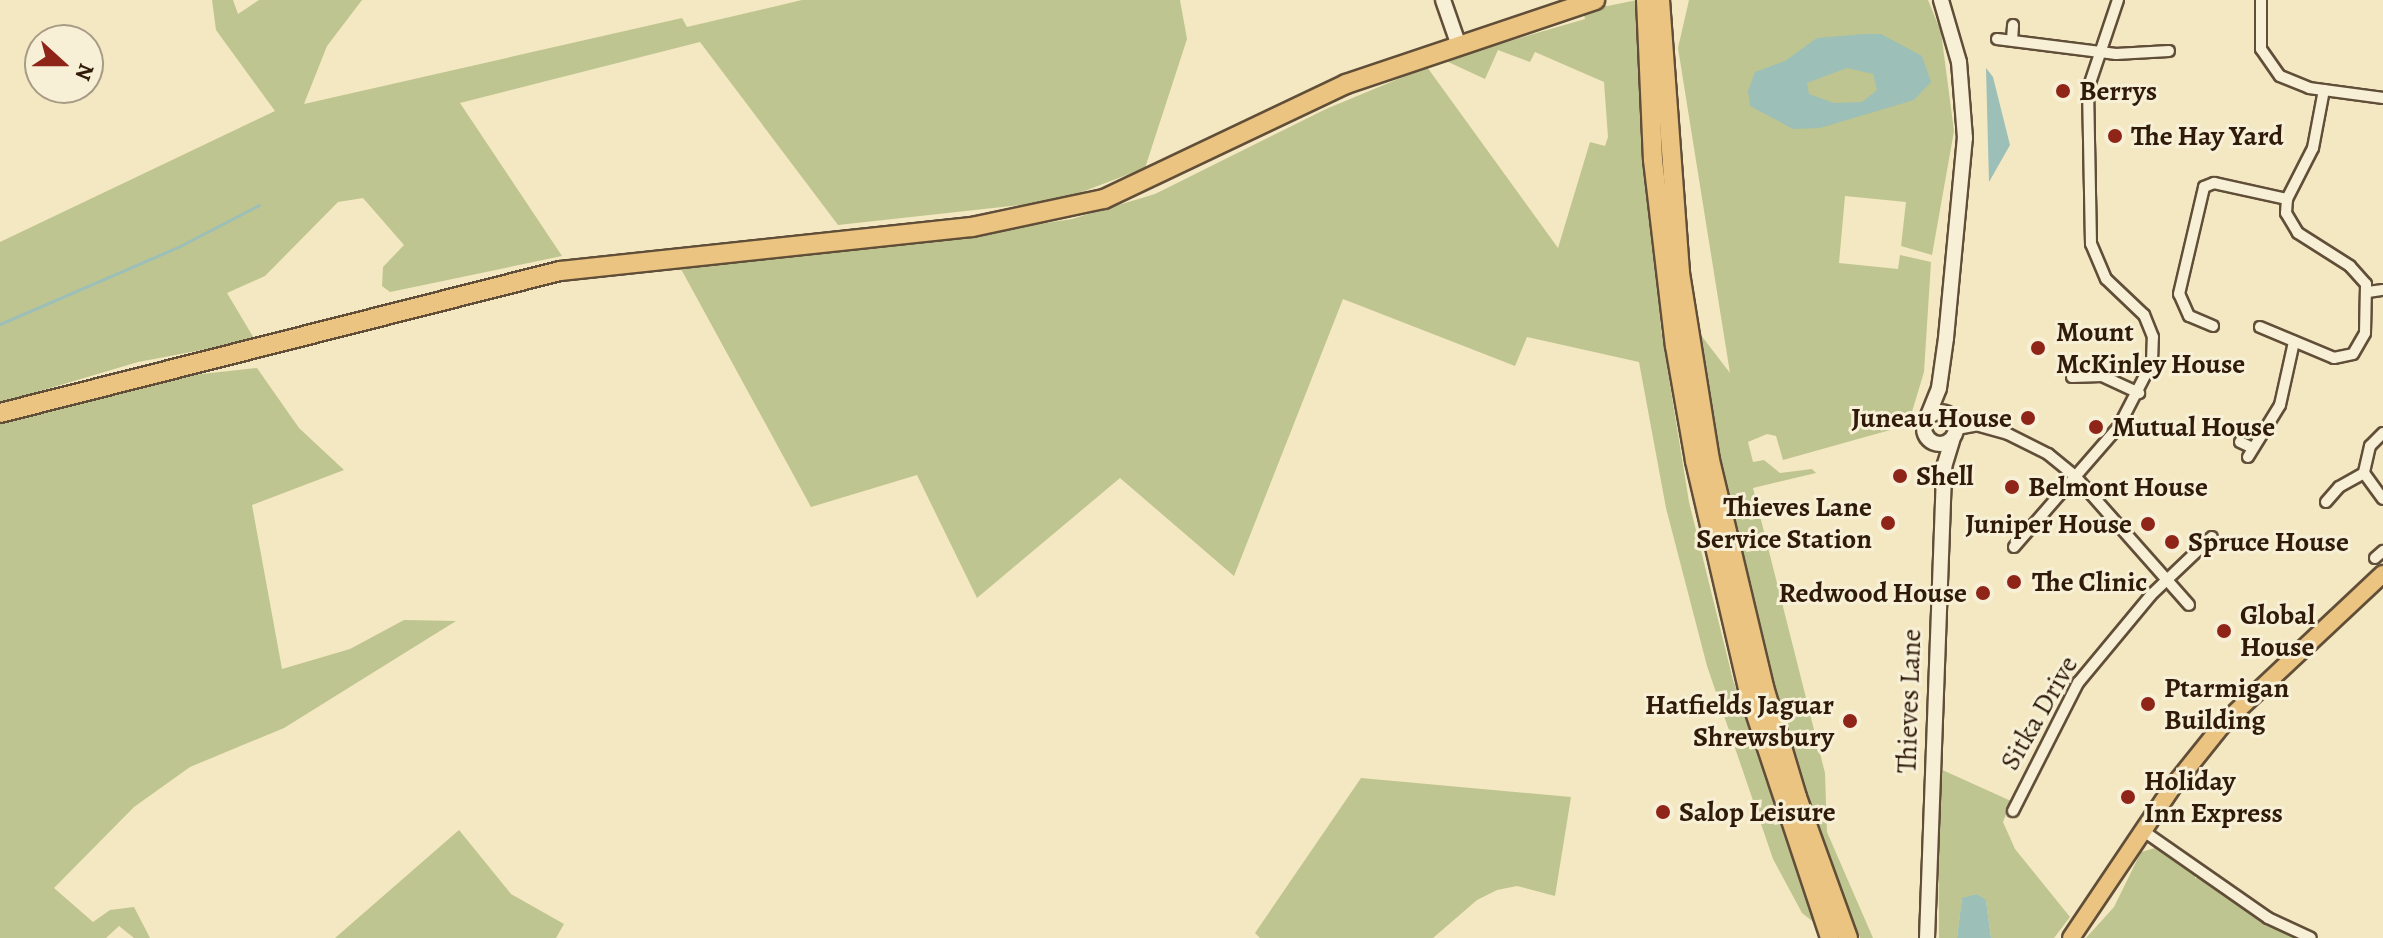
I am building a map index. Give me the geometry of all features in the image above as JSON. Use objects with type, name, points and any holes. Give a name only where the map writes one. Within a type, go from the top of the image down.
[{"type":"highway","points":[[0,413],[560,271],[972,227],[1104,199],[1346,84],[1458,43],[1595,0]]},
{"type":"highway","points":[[1646,0],[1653,160],[1675,346],[1695,461],[1750,697],[1830,938]]},
{"type":"highway","points":[[1660,0],[1680,273],[1710,460],[1764,687],[1797,797],[1848,938]]},
{"type":"main road","points":[[1443,0],[1458,43]]},
{"type":"main road","points":[[1941,0],[1959,62],[1965,138],[1939,388],[1924,432],[1944,467]]},
{"type":"main road","points":[[1939,388],[1952,425],[1944,467]]},
{"type":"main road","points":[[1927,418],[1952,425]]},
{"type":"main road","points":[[1933,443],[1952,425]]},
{"type":"main road","name":"Thieves Lane","points":[[1927,938],[1944,467]]},
{"type":"main road","points":[[2071,938],[2142,830],[2223,724],[2383,574]]},
{"type":"street","points":[[2014,547],[2119,426],[2139,393],[2152,362],[2150,327],[2099,270],[2091,244],[2086,109],[2097,52],[2118,0]]},
{"type":"street","points":[[2261,0],[2260,42],[2269,65],[2288,81],[2324,90],[2383,98]]},
{"type":"street","points":[[2012,40],[2013,25]]},
{"type":"street","points":[[1997,39],[2097,52],[2169,51]]},
{"type":"street","points":[[2260,327],[2334,358],[2353,354],[2365,333],[2368,292],[2350,266],[2298,233],[2289,221],[2287,199],[2313,148],[2324,90]]},
{"type":"street","points":[[2207,321],[2184,310],[2179,294],[2204,187],[2214,183],[2287,199]]},
{"type":"street","points":[[2368,292],[2383,290]]},
{"type":"street","points":[[2240,442],[2250,452],[2280,405],[2294,342]]},
{"type":"street","points":[[2072,377],[2102,376],[2139,393]]},
{"type":"street","points":[[1952,425],[1979,425],[2034,445],[2075,476],[2170,578],[2189,605]]},
{"type":"street","points":[[2326,502],[2339,487],[2364,473],[2370,446],[2383,433]]},
{"type":"street","points":[[2364,473],[2383,499]]},
{"type":"street","name":"Sitka Drive","points":[[2013,811],[2078,683],[2170,578],[2212,537]]},
{"type":"street","points":[[2142,830],[2268,918],[2311,938]]},
{"type":"green space","points":[[212,0],[233,0],[238,14],[259,0],[362,0],[327,46],[304,104],[682,18],[687,27],[802,0],[1180,0],[1187,39],[1145,168],[1058,201],[838,225],[700,42],[460,103],[562,256],[390,292],[382,286],[383,267],[404,245],[363,198],[338,202],[265,276],[227,293],[255,340],[138,362],[0,403],[0,242],[275,111],[216,30]]},
{"type":"green space","points":[[1637,0],[1661,329],[1689,502],[1733,680],[1816,924],[1802,913],[1773,859],[1707,666],[1666,508],[1639,362],[1527,337],[1515,366],[1343,299],[1234,576],[1120,478],[977,598],[917,475],[811,507],[681,269],[932,241],[1072,219],[1155,194],[1326,109],[1427,67],[1558,248],[1590,142],[1605,146],[1608,137],[1604,82],[1535,52],[1530,62],[1498,50],[1485,79],[1444,60],[1585,19],[1583,11]]},
{"type":"green space","points":[[1689,0],[1928,0],[1941,32],[1954,131],[1932,255],[1901,246],[1906,202],[1845,196],[1839,263],[1898,269],[1900,255],[1931,262],[1924,372],[1908,425],[1783,460],[1776,436],[1767,434],[1748,442],[1753,462],[1764,460],[1780,473],[1812,469],[1816,473],[1753,488],[1825,773],[1827,832],[1873,938],[1860,938],[1832,878],[1762,654],[1735,541],[1697,330],[1730,373],[1678,48]]},
{"type":"green space","points":[[257,368],[299,428],[344,470],[252,505],[282,669],[350,649],[404,620],[456,621],[284,728],[190,767],[134,807],[54,888],[93,922],[110,910],[134,907],[150,938],[134,938],[119,926],[106,938],[0,938],[0,423],[166,378]]},
{"type":"green space","points":[[1938,768],[2011,801],[2003,822],[2015,849],[2070,917],[2054,938],[1991,938],[1986,901],[1977,894],[1962,899],[1957,938],[1939,938]]},
{"type":"green space","points":[[1361,778],[1571,797],[1555,896],[1517,886],[1497,890],[1477,900],[1433,938],[1260,938],[1255,933]]},
{"type":"green space","points":[[459,830],[511,894],[564,924],[556,938],[335,938]]},
{"type":"green space","points":[[2155,848],[2195,870],[2195,879],[2199,874],[2305,938],[2086,938],[2114,907],[2141,852]]},
{"type":"water","points":[[1881,34],[1922,56],[1931,82],[1914,100],[1820,128],[1793,129],[1750,106],[1748,91],[1755,72],[1785,61],[1817,38]],"holes":[[[1847,68],[1873,74],[1877,90],[1862,102],[1834,103],[1809,94],[1807,83]]]},
{"type":"water","points":[[1986,68],[1993,77],[2010,145],[1989,182]]},
{"type":"water","points":[[1977,894],[1986,900],[1991,938],[1957,938],[1962,898]]},
{"type":"waterway","points":[[0,324],[178,247],[259,205]]},
{"type":"place","name":"Berrys","points":[[2063,91]]},
{"type":"place","name":"The Hay Yard","points":[[2115,136]]},
{"type":"place","name":"Mount McKinley House","points":[[2038,348]]},
{"type":"place","name":"Juneau House","points":[[2028,418]]},
{"type":"place","name":"Mutual House","points":[[2096,427]]},
{"type":"place","name":"Shell","points":[[1900,476]]},
{"type":"place","name":"Belmont House","points":[[2012,487]]},
{"type":"place","name":"Thieves Lane Service Station","points":[[1888,523]]},
{"type":"place","name":"Juniper House","points":[[2148,524]]},
{"type":"place","name":"Spruce House","points":[[2172,542]]},
{"type":"place","name":"The Clinic","points":[[2014,582]]},
{"type":"place","name":"Redwood House","points":[[1983,593]]},
{"type":"place","name":"Global House","points":[[2224,631]]},
{"type":"place","name":"Ptarmigan Building","points":[[2148,704]]},
{"type":"place","name":"Hatfields Jaguar Shrewsbury","points":[[1850,721]]},
{"type":"place","name":"Holiday Inn Express","points":[[2128,797]]},
{"type":"place","name":"Salop Leisure","points":[[1663,812]]}]
